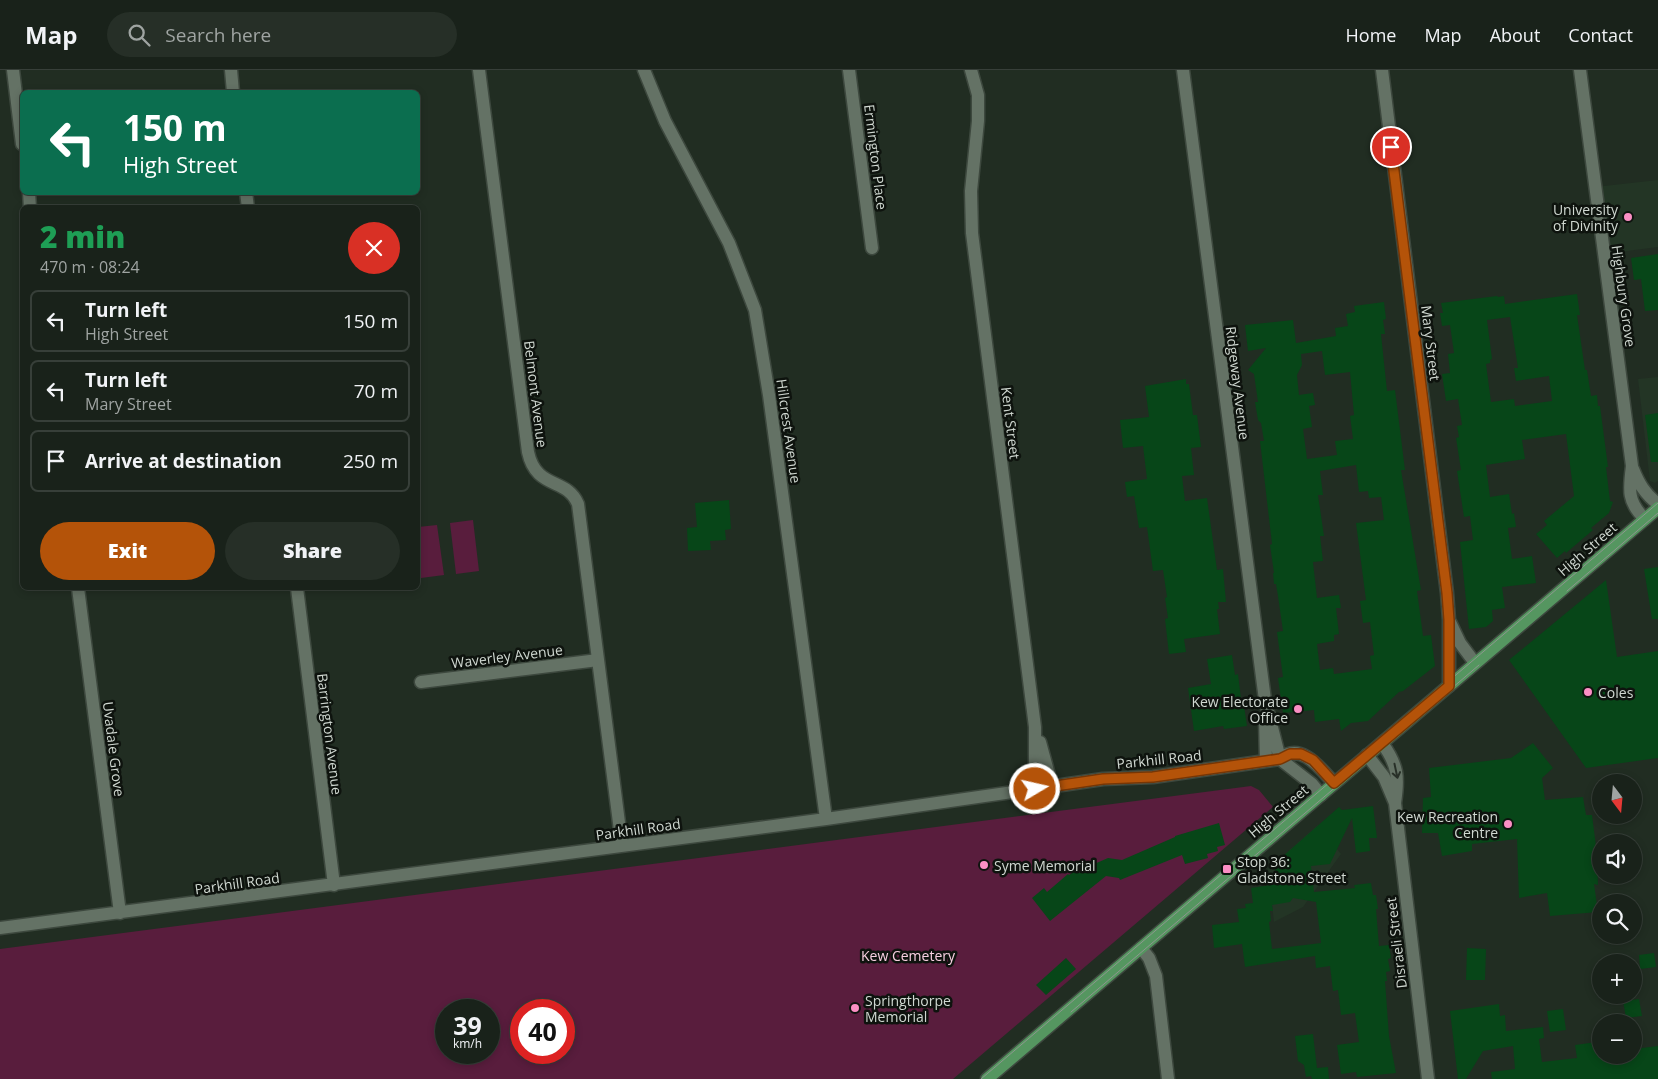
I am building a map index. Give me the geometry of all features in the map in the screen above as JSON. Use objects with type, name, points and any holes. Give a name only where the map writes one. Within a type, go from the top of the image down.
[{"type":"main road","name":"High Street","points":[[987,1079],[1658,506]]},
{"type":"street","points":[[13,70],[20,128]]},
{"type":"street","points":[[230,70],[233,90]]},
{"type":"street","name":"Belmont Avenue","points":[[479,70],[528,452],[530,462],[538,474],[571,492],[576,497],[578,504],[622,846]]},
{"type":"street","name":"Hillcrest Avenue","points":[[644,70],[665,121],[729,243],[755,310],[769,395],[826,819]]},
{"type":"street","name":"Ermington Place","points":[[849,70],[872,248]]},
{"type":"street","name":"Kent Street","points":[[971,70],[977,90],[978,122],[971,191],[974,252],[1035,728],[1035,789]]},
{"type":"street","name":"Kent Street","points":[[978,122],[983,107],[984,92],[984,85],[979,70]]},
{"type":"street","name":"Ridgeway Avenue","points":[[1183,70],[1265,700],[1266,761]]},
{"type":"street","name":"Mary Street","points":[[1382,70],[1449,620],[1449,686]]},
{"type":"street","name":"Highbury Grove","points":[[1580,70],[1632,466],[1629,490],[1632,505],[1645,519]]},
{"type":"street","name":"Highbury Grove","points":[[1632,466],[1640,485],[1658,506]]},
{"type":"street","name":"Uvadale Grove","points":[[78,590],[120,913]]},
{"type":"street","name":"Barrington Avenue","points":[[296,590],[334,885]]},
{"type":"street","name":"Mary Street","points":[[1449,620],[1460,643],[1476,663]]},
{"type":"street","name":"Waverley Avenue","points":[[421,682],[598,660]]},
{"type":"street","name":"Ridgeway Avenue","points":[[1265,700],[1280,759]]},
{"type":"street","name":"Kent Street","points":[[1035,728],[1052,786]]},
{"type":"street","name":"Disraeli Street","points":[[1382,742],[1395,764],[1397,773],[1398,783],[1395,803],[1428,1079]]},
{"type":"street","name":"Parkhill Road","points":[[0,928],[826,819],[1103,779],[1153,777],[1280,759],[1290,754],[1301,754],[1313,760],[1334,783]]},
{"type":"street","name":"Disraeli Street","points":[[1367,755],[1384,777],[1395,803]]},
{"type":"street","points":[[1280,759],[1312,784],[1321,795]]},
{"type":"street","points":[[1141,948],[1149,958],[1156,976],[1168,1079]]},
{"type":"shaded area","name":"University of Divinity","points":[[1658,180],[1658,247],[1603,254],[1595,187]]},
{"type":"shaded area","points":[[1658,377],[1658,481],[1655,483],[1650,481],[1638,379]]},
{"type":"shaded area","points":[[1318,825],[1341,854],[1303,907],[1274,922],[1268,869]]},
{"type":"green space","points":[[473,520],[479,571],[456,574],[450,523]]},
{"type":"green space","points":[[437,525],[444,575],[421,578],[420,527]]},
{"type":"green space","name":"Kew Cemetery","points":[[1251,786],[1259,790],[1273,807],[953,1079],[0,1079],[0,949]]},
{"type":"building","points":[[1658,254],[1658,310],[1645,311],[1641,279],[1634,280],[1631,258]]},
{"type":"building","points":[[1577,294],[1580,315],[1577,315],[1585,370],[1587,370],[1591,396],[1597,395],[1598,406],[1600,406],[1608,467],[1606,467],[1610,501],[1613,502],[1609,513],[1591,528],[1593,530],[1566,553],[1565,551],[1557,558],[1536,534],[1547,525],[1544,521],[1574,496],[1566,434],[1522,440],[1525,459],[1486,465],[1490,497],[1509,494],[1516,527],[1508,528],[1512,559],[1532,556],[1536,583],[1502,587],[1505,608],[1492,610],[1493,621],[1486,627],[1469,629],[1460,542],[1473,540],[1470,516],[1464,517],[1457,471],[1461,470],[1456,438],[1459,437],[1457,426],[1462,425],[1458,399],[1446,401],[1442,374],[1450,373],[1448,354],[1454,353],[1450,325],[1442,326],[1440,313],[1443,313],[1441,303],[1504,296],[1505,304]],"holes":[[[1510,317],[1518,368],[1514,368],[1516,381],[1549,376],[1552,401],[1515,406],[1514,399],[1491,402],[1486,364],[1490,363],[1492,359],[1487,320]]]},
{"type":"building","points":[[1384,302],[1386,319],[1383,320],[1385,334],[1381,334],[1387,391],[1395,390],[1405,470],[1401,470],[1421,590],[1417,591],[1423,636],[1431,635],[1435,666],[1403,691],[1399,692],[1368,721],[1351,723],[1341,731],[1339,719],[1315,722],[1314,710],[1283,713],[1278,678],[1283,677],[1277,632],[1283,631],[1276,584],[1274,584],[1270,545],[1272,544],[1260,441],[1264,441],[1255,402],[1258,402],[1254,374],[1248,370],[1266,348],[1248,351],[1245,325],[1293,320],[1296,343],[1336,336],[1335,328],[1348,326],[1346,314],[1355,312],[1354,306]],"holes":[[[1322,351],[1325,375],[1350,372],[1354,415],[1350,416],[1353,439],[1335,441],[1337,455],[1307,459],[1303,429],[1312,427],[1309,406],[1315,405],[1313,393],[1299,395],[1297,375],[1302,365],[1301,354]],[[1356,465],[1359,492],[1368,491],[1369,498],[1381,497],[1384,520],[1356,523],[1366,600],[1360,601],[1363,623],[1370,622],[1374,655],[1370,656],[1372,669],[1334,674],[1333,668],[1320,670],[1317,644],[1334,641],[1334,635],[1339,634],[1336,608],[1341,608],[1339,595],[1317,598],[1313,562],[1323,561],[1320,536],[1324,536],[1318,495],[1323,495],[1320,471]]]},
{"type":"building","points":[[1186,379],[1186,384],[1189,384],[1193,415],[1197,415],[1201,447],[1191,448],[1194,475],[1182,476],[1185,501],[1207,498],[1217,570],[1223,569],[1226,602],[1218,602],[1220,634],[1184,639],[1186,652],[1169,654],[1165,619],[1168,618],[1165,598],[1167,597],[1163,570],[1153,571],[1147,527],[1139,528],[1134,496],[1127,497],[1125,482],[1147,479],[1143,446],[1123,448],[1120,420],[1149,417],[1145,386]]},
{"type":"building","points":[[1658,413],[1658,462],[1651,462],[1645,415]]},
{"type":"building","points":[[729,500],[731,529],[725,530],[726,540],[710,541],[711,550],[688,551],[687,528],[697,527],[695,503]]},
{"type":"building","points":[[1658,567],[1658,619],[1652,619],[1644,569]]},
{"type":"building","name":"Coles","points":[[1606,580],[1617,657],[1658,651],[1658,758],[1586,768],[1509,660]]},
{"type":"building","points":[[1232,655],[1235,675],[1238,674],[1247,726],[1224,729],[1223,726],[1194,731],[1188,688],[1211,684],[1207,659]]},
{"type":"building","name":"Kew Recreation Centre","points":[[1533,743],[1553,768],[1542,778],[1545,800],[1583,797],[1586,815],[1592,815],[1594,834],[1592,834],[1592,884],[1594,884],[1595,894],[1592,894],[1592,912],[1550,916],[1547,893],[1519,898],[1517,839],[1472,844],[1472,851],[1442,856],[1438,833],[1422,833],[1423,798],[1431,797],[1429,768],[1511,758]]},
{"type":"building","points":[[1373,806],[1377,838],[1369,838],[1370,851],[1356,853],[1352,818],[1330,864],[1311,866],[1314,892],[1355,888],[1354,885],[1371,883],[1373,895],[1376,895],[1378,909],[1376,909],[1379,946],[1389,945],[1391,958],[1388,959],[1390,971],[1386,972],[1387,981],[1385,981],[1389,1036],[1396,1073],[1357,1077],[1356,1072],[1341,1074],[1337,1045],[1359,1042],[1355,1013],[1341,1015],[1338,990],[1333,991],[1330,966],[1316,968],[1315,956],[1245,967],[1242,944],[1214,948],[1212,925],[1239,922],[1237,909],[1246,908],[1245,904],[1253,903],[1251,888],[1277,884],[1274,864],[1339,807],[1342,810]],"holes":[[[1293,898],[1316,902],[1321,943],[1272,949],[1269,922],[1271,921],[1270,911],[1273,911],[1272,905],[1290,902]]]},
{"type":"building","points":[[1219,823],[1225,845],[1217,847],[1218,851],[1207,854],[1208,858],[1185,864],[1182,855],[1120,880],[1119,878],[1106,876],[1050,921],[1032,898],[1044,888],[1047,892],[1068,874],[1076,870],[1079,873],[1091,863],[1092,865],[1108,858],[1122,860],[1175,836]]},
{"type":"building","points":[[1467,948],[1486,949],[1485,980],[1466,980]]},
{"type":"building","points":[[1654,953],[1656,967],[1642,969],[1642,955]]},
{"type":"building","points":[[1066,958],[1076,969],[1046,995],[1036,985]]},
{"type":"building","points":[[1499,1004],[1500,1016],[1505,1015],[1506,1031],[1543,1027],[1544,1038],[1539,1039],[1542,1062],[1577,1058],[1575,1045],[1592,1043],[1592,1064],[1642,1064],[1642,1048],[1658,1046],[1658,1079],[1492,1079],[1491,1072],[1515,1069],[1513,1046],[1483,1051],[1466,1079],[1458,1079],[1450,1011]]},
{"type":"building","points":[[1624,1004],[1640,1004],[1642,1014],[1625,1014]]},
{"type":"building","points":[[1563,1009],[1566,1030],[1550,1032],[1547,1011]]},
{"type":"building","points":[[1313,1034],[1317,1068],[1328,1067],[1329,1079],[1306,1077],[1304,1065],[1298,1061],[1295,1036]]},
{"type":"tram line","points":[[981,1079],[1658,503]]},
{"type":"tram line","points":[[1567,591],[1658,513]]},
{"type":"tram line","points":[[1424,712],[1479,665]]},
{"type":"tram line","points":[[1071,1012],[1391,740]]},
{"type":"place","name":"University of Divinity","points":[[1628,217]]},
{"type":"place","name":"Coles","points":[[1588,692]]},
{"type":"place","name":"Kew Electorate Office","points":[[1298,709]]},
{"type":"place","name":"Kew Recreation Centre","points":[[1508,824]]},
{"type":"place","name":"Syme Memorial","points":[[984,865]]},
{"type":"place","name":"Stop 36: Gladstone Street","points":[[1227,869]]},
{"type":"place","name":"Springthorpe Memorial","points":[[855,1008]]},
{"type":"route","points":[[1035,789],[1103,779],[1153,777],[1280,759],[1290,754],[1301,754],[1313,760],[1334,783],[1449,686],[1447,593],[1391,147]]}]
